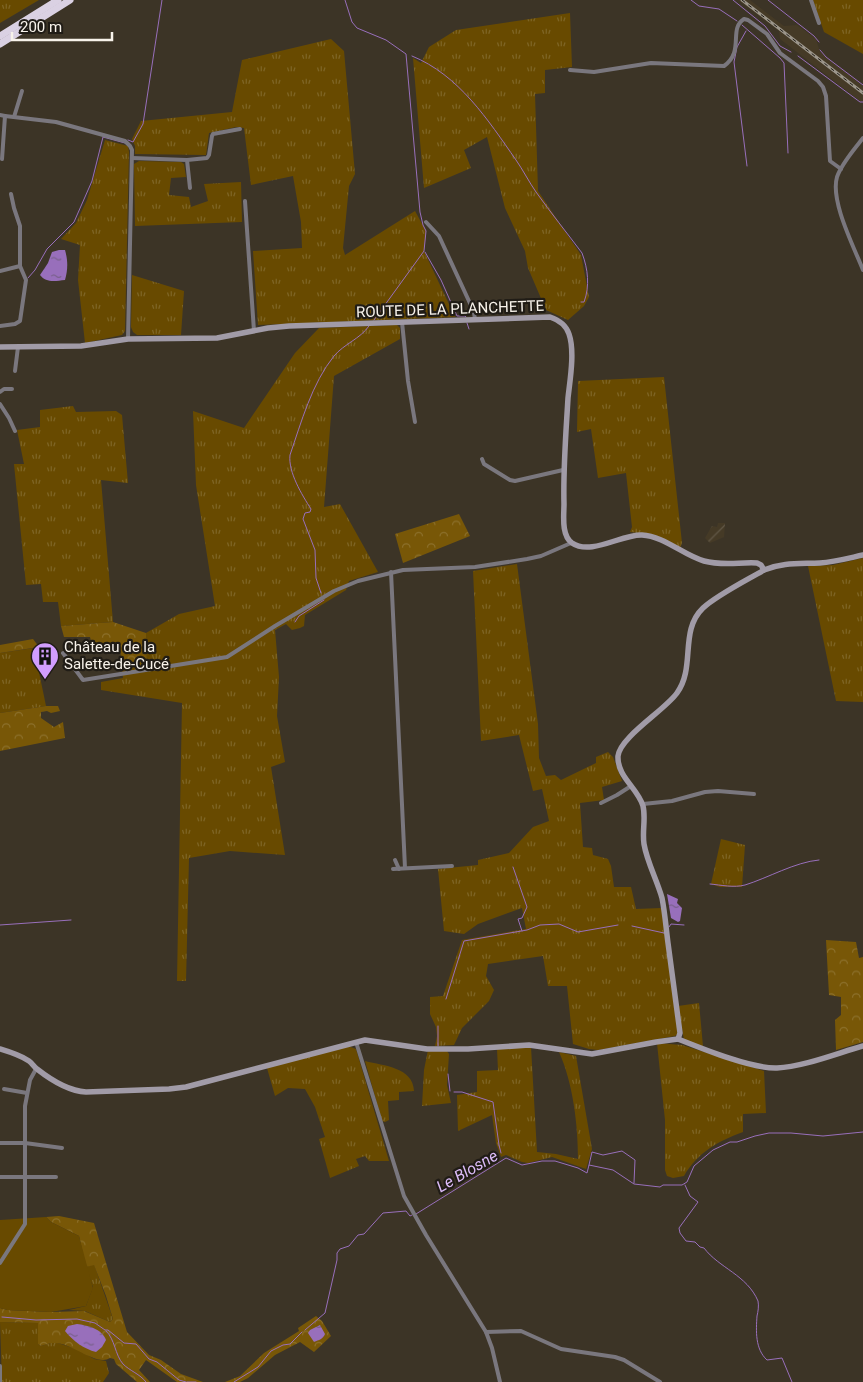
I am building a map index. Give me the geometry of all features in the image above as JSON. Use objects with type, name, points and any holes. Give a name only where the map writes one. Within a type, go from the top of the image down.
[{"type":"highway","points":[[2,34],[58,0]]},
{"type":"highway","points":[[0,44],[70,0]]},
{"type":"street","points":[[810,0],[819,23]]},
{"type":"street","points":[[570,70],[594,72],[651,64],[724,66],[732,61],[738,24],[744,19],[748,20],[767,34],[780,53],[818,81],[823,87],[826,96],[830,162],[841,169]]},
{"type":"street","points":[[14,117],[22,91]]},
{"type":"street","points":[[0,115],[56,122],[125,141],[130,146],[132,158],[128,339]]},
{"type":"street","points":[[2,159],[5,116]]},
{"type":"street","points":[[132,158],[187,160],[207,158],[210,156],[212,136],[214,134],[240,130]]},
{"type":"street","points":[[863,138],[841,169],[836,187],[838,205],[863,270]]},
{"type":"street","points":[[187,160],[190,188]]},
{"type":"street","points":[[0,326],[15,324],[20,321],[26,280],[20,266],[20,226],[11,194]]},
{"type":"street","points":[[245,201],[254,331]]},
{"type":"street","points":[[426,222],[440,236],[474,312],[475,320]]},
{"type":"street","points":[[0,270],[20,266]]},
{"type":"street","name":"ROUTE DE LA PLANCHETTE","points":[[0,347],[81,346],[128,339],[217,338],[290,326],[550,317],[561,322],[569,333],[571,365],[563,470],[564,527],[572,543]]},
{"type":"street","points":[[402,322],[408,381],[415,422]]},
{"type":"street","points":[[14,371],[18,347]]},
{"type":"street","points":[[0,392],[4,389],[12,389]]},
{"type":"street","points":[[0,404],[15,431]]},
{"type":"street","points":[[482,460],[484,464],[510,480],[515,481],[563,470]]},
{"type":"street","points":[[63,652],[83,680],[228,657],[334,591],[358,581],[402,570],[474,567],[526,560],[572,543],[579,545],[604,545],[628,536],[651,536],[692,557],[704,561],[722,564],[755,563],[761,564],[764,570]]},
{"type":"street","points":[[678,1040],[680,1033],[664,910],[644,844],[643,804],[620,769],[618,761],[619,752],[630,737],[677,693],[686,674],[690,632],[693,622],[703,608],[764,570],[783,564],[827,562],[863,555]]},
{"type":"street","points":[[391,572],[405,868]]},
{"type":"street","points":[[601,803],[631,786]]},
{"type":"street","points":[[643,804],[672,801],[718,790],[754,794]]},
{"type":"street","points":[[395,860],[399,868]]},
{"type":"street","points":[[393,869],[452,866]]},
{"type":"street","points":[[0,1050],[18,1055],[69,1089],[86,1092],[186,1087],[356,1042],[376,1040],[427,1049],[468,1049],[529,1045],[592,1054],[656,1042],[678,1040],[743,1062],[768,1068],[790,1067],[863,1046]]},
{"type":"street","points":[[356,1042],[400,1186],[414,1214],[486,1332],[500,1382]]},
{"type":"street","points":[[0,1263],[25,1224],[25,1106],[30,1080],[36,1068]]},
{"type":"street","points":[[4,1089],[27,1093]]},
{"type":"street","points":[[0,1143],[25,1143],[62,1148]]},
{"type":"street","points":[[0,1177],[56,1177]]},
{"type":"street","points":[[486,1332],[521,1330],[561,1349],[615,1357],[624,1360],[660,1382]]},
{"type":"street","points":[[0,1366],[0,1382]]},
{"type":"shaded area","points":[[738,0],[750,0],[784,26],[797,25],[816,39],[820,52],[863,86],[863,101],[860,101],[780,39],[779,31]]},
{"type":"shaded area","points":[[718,523],[725,523],[724,537],[710,543],[705,538],[712,526],[717,527]]},
{"type":"green space","points":[[0,0],[39,0],[0,23]]},
{"type":"green space","points":[[813,0],[863,0],[863,54],[824,32]]},
{"type":"green space","points":[[570,13],[572,67],[545,70],[545,93],[535,94],[538,191],[581,255],[589,297],[584,306],[568,320],[546,310],[528,268],[525,251],[505,208],[487,137],[464,150],[471,168],[424,188],[413,58],[421,63],[429,47],[456,30]]},
{"type":"green space","points":[[331,39],[344,51],[355,174],[349,186],[343,248],[345,255],[415,211],[426,231],[424,251],[455,317],[258,325],[253,251],[302,248],[301,222],[293,176],[251,185],[244,128],[236,127],[209,133],[206,155],[135,154],[135,146],[132,139],[141,121],[232,112],[242,60]]},
{"type":"green space","points":[[105,140],[128,146],[129,152],[125,331],[122,335],[85,343],[78,280],[80,245],[61,239],[76,223],[87,200]]},
{"type":"green space","points":[[139,161],[181,162],[184,164],[186,177],[171,178],[169,195],[189,197],[191,207],[208,201],[204,184],[241,182],[242,222],[135,226],[134,164]]},
{"type":"green space","points":[[132,275],[184,291],[181,335],[137,335],[133,332],[131,327]]},
{"type":"green space","points":[[397,325],[400,328],[400,339],[334,376],[324,507],[340,504],[378,572],[349,581],[346,590],[305,615],[304,626],[292,630],[286,624],[275,630],[279,677],[277,716],[285,762],[271,767],[285,855],[230,851],[189,858],[186,981],[177,981],[182,703],[101,690],[101,682],[123,678],[122,670],[147,666],[146,633],[179,614],[215,606],[196,485],[193,411],[244,428],[295,353],[319,328]]},
{"type":"green space","points":[[664,377],[682,543],[680,548],[655,535],[630,532],[632,527],[626,473],[598,478],[591,429],[577,432],[578,381]]},
{"type":"green space","points":[[73,406],[76,412],[116,411],[122,415],[128,483],[101,480],[113,622],[61,626],[58,602],[43,602],[41,584],[26,585],[14,464],[24,464],[17,430],[40,427],[40,410]]},
{"type":"green space","points":[[459,514],[470,536],[403,563],[395,534]]},
{"type":"green space","points":[[863,558],[863,702],[836,701],[808,566],[833,565]]},
{"type":"green space","points":[[517,564],[538,724],[539,758],[546,776],[555,775],[561,780],[596,763],[596,757],[608,752],[613,757],[622,781],[602,787],[604,800],[580,803],[583,847],[592,848],[593,855],[608,859],[614,887],[631,887],[636,909],[662,908],[678,1034],[675,1036],[598,1050],[573,1044],[567,986],[548,986],[543,956],[488,964],[486,976],[494,990],[489,1001],[462,1028],[454,1045],[435,1046],[437,1036],[436,1027],[430,1014],[430,997],[443,996],[462,940],[526,929],[522,908],[478,924],[464,934],[444,931],[438,869],[478,865],[478,860],[509,853],[533,827],[549,821],[542,789],[533,791],[519,735],[481,741],[473,571]]},
{"type":"green space","points":[[113,622],[146,633],[147,666],[122,670],[120,647],[93,649],[90,637],[64,637],[61,626]]},
{"type":"green space","points":[[33,639],[39,647],[0,653],[0,645]]},
{"type":"green space","points":[[34,648],[46,706],[0,713],[0,653]]},
{"type":"green space","points":[[58,706],[60,711],[51,713],[47,711],[41,712],[41,718],[54,727],[63,722],[65,738],[0,751],[0,713]]},
{"type":"green space","points":[[721,839],[745,845],[742,887],[720,887],[711,884]]},
{"type":"green space","points":[[826,940],[856,942],[859,958],[863,957],[863,1042],[836,1050],[835,1020],[841,1015],[841,997],[829,995]]},
{"type":"green space","points":[[699,1003],[703,1046],[684,1040],[678,1006]]},
{"type":"green space","points":[[657,1043],[682,1045],[764,1071],[766,1113],[743,1114],[743,1132],[725,1139],[709,1149],[695,1161],[684,1176],[673,1178],[667,1176],[665,1170],[665,1120]]},
{"type":"green space","points":[[348,1046],[356,1049],[389,1161],[369,1161],[365,1156],[356,1159],[359,1166],[330,1178],[319,1139],[325,1137],[315,1107],[305,1089],[288,1088],[275,1096],[267,1068]]},
{"type":"green space","points":[[531,1047],[537,1152],[578,1159],[574,1104],[568,1077],[559,1052],[576,1056],[592,1149],[586,1169],[552,1157],[528,1163],[506,1155],[501,1157],[496,1143],[492,1115],[458,1131],[457,1095],[477,1092],[477,1071],[498,1070],[497,1049]]},
{"type":"green space","points":[[428,1050],[447,1051],[449,1054],[447,1085],[451,1103],[422,1106],[424,1070]]},
{"type":"green space","points":[[365,1061],[389,1066],[403,1072],[412,1083],[414,1091],[399,1092],[399,1100],[388,1101],[389,1120],[385,1122],[382,1121]]},
{"type":"green space","points":[[59,1216],[94,1223],[127,1332],[149,1355],[161,1360],[181,1374],[203,1382],[177,1382],[146,1360],[139,1370],[150,1382],[137,1382],[116,1364],[114,1359],[104,1360],[91,1357],[60,1343],[41,1346],[38,1344],[38,1323],[0,1322],[0,1308],[51,1312],[84,1311],[110,1322],[113,1319],[94,1265],[86,1267],[79,1236],[51,1222],[46,1217]]},
{"type":"green space","points":[[46,1217],[51,1222],[79,1236],[93,1288],[86,1306],[51,1312],[0,1308],[0,1220]]},
{"type":"green space","points":[[94,1264],[113,1319],[110,1322],[85,1311],[69,1310],[86,1306],[93,1287],[86,1267]]},
{"type":"green space","points":[[316,1316],[322,1321],[331,1336],[314,1352],[300,1342],[275,1355],[248,1378],[240,1382],[225,1382],[240,1376],[264,1353],[299,1331],[298,1328]]},
{"type":"green space","points":[[0,1322],[39,1323],[38,1344],[41,1346],[54,1342],[79,1350],[94,1359],[106,1361],[109,1373],[103,1382],[2,1382]]},
{"type":"water","points":[[65,250],[66,254],[67,272],[65,280],[51,281],[42,278],[40,275],[48,263],[52,252]]},
{"type":"water","points":[[667,894],[678,899],[677,903],[682,908],[680,921],[678,922],[671,918]]},
{"type":"water","points":[[77,1324],[98,1330],[106,1340],[102,1347],[96,1352],[92,1351],[83,1347],[65,1331],[68,1326]]},
{"type":"water","points":[[320,1325],[325,1334],[314,1342],[308,1333]]},
{"type":"waterway","points":[[128,140],[133,142],[143,124],[162,0]]},
{"type":"waterway","points":[[345,0],[352,22],[357,28],[386,40],[406,54],[420,212],[426,231],[424,251],[374,320]]},
{"type":"waterway","points":[[691,0],[699,6],[719,9],[737,21]]},
{"type":"waterway","points":[[733,0],[765,26],[780,46],[791,52]]},
{"type":"waterway","points":[[768,0],[819,42]]},
{"type":"waterway","points":[[742,25],[784,63],[788,153]]},
{"type":"waterway","points":[[746,31],[737,47],[734,62],[747,166]]},
{"type":"waterway","points":[[820,50],[826,57],[863,85]]},
{"type":"waterway","points":[[412,56],[429,64],[444,75],[471,100],[495,130],[536,192],[582,253],[586,265],[588,284],[584,302],[581,302]]},
{"type":"waterway","points":[[798,56],[860,102],[863,102]]},
{"type":"waterway","points":[[28,278],[47,249],[74,222],[92,181],[103,137],[125,143]]},
{"type":"waterway","points":[[425,252],[441,280],[457,316],[466,317]]},
{"type":"waterway","points":[[467,323],[469,329]]},
{"type":"waterway","points":[[321,593],[316,578],[315,550],[303,519],[305,513],[310,512],[311,509],[293,476],[290,455],[319,378],[334,356],[369,326]]},
{"type":"waterway","points":[[295,622],[299,616],[324,600]]},
{"type":"waterway","points":[[710,884],[741,886],[791,867],[819,860]]},
{"type":"waterway","points":[[513,867],[527,907],[522,918],[518,919],[522,931]]},
{"type":"waterway","points":[[0,925],[71,920]]},
{"type":"waterway","points":[[446,999],[464,941],[527,930],[540,925],[559,924],[578,932],[618,925]]},
{"type":"waterway","points":[[669,927],[671,924],[684,925]]},
{"type":"waterway","points":[[632,926],[664,933]]},
{"type":"waterway","points":[[438,1026],[438,1046]]},
{"type":"waterway","points":[[448,1074],[450,1091]]},
{"type":"waterway","points":[[454,1092],[462,1092],[493,1102],[501,1153]]},
{"type":"waterway","name":"Le Blosne","points":[[416,1214],[506,1158],[522,1165],[542,1161],[555,1161],[578,1168],[587,1173],[589,1165],[613,1170],[634,1184],[660,1187],[663,1185],[682,1185],[687,1182],[694,1166],[713,1150],[730,1142],[737,1142],[769,1133],[823,1136],[863,1132]]},
{"type":"waterway","points":[[589,1165],[592,1152],[603,1155],[622,1151],[635,1160],[634,1183]]},
{"type":"waterway","points":[[685,1185],[690,1196],[698,1202],[679,1228],[680,1233],[686,1241],[695,1242],[704,1248],[717,1261],[740,1278],[753,1292],[758,1301],[757,1334],[760,1351],[767,1360],[782,1358],[792,1382]]},
{"type":"waterway","name":"Le Blosne","points":[[305,1330],[325,1313],[337,1253],[340,1249],[349,1246],[358,1235],[364,1234],[383,1213],[406,1211],[410,1216],[412,1215]]},
{"type":"waterway","name":"Le Blosne","points":[[2,1317],[36,1320],[77,1319],[95,1323],[108,1330],[124,1343],[136,1344],[149,1359],[157,1362],[179,1380],[186,1382]]},
{"type":"waterway","points":[[106,1331],[123,1364],[146,1382]]},
{"type":"waterway","name":"Le Blosne","points":[[234,1382],[258,1367],[271,1351],[290,1344],[302,1332]]},
{"type":"waterway","name":"Le Blosne","points":[[187,1382],[196,1382]]},
{"type":"railway","points":[[742,0],[863,93]]},
{"type":"place","name":"Château de la Salette-de-Cucé","points":[[45,680]]}]
